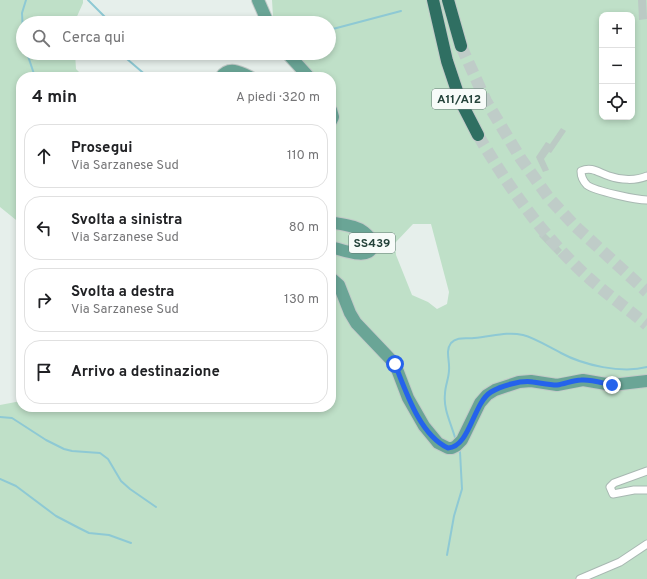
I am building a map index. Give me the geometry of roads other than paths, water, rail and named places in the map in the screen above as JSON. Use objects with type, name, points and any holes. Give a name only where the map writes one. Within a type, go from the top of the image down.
[{"type":"highway","name":"A11/A12","points":[[433,0],[447,61],[460,100],[478,135]]},
{"type":"highway","points":[[448,0],[461,46]]},
{"type":"main road","points":[[258,0],[265,16]]},
{"type":"main road","points":[[293,60],[304,72]]},
{"type":"main road","points":[[226,72],[231,70],[238,72]]},
{"type":"main road","name":"SS439","points":[[336,223],[363,231],[372,241],[372,247],[370,251],[364,254],[356,254],[336,248]]},
{"type":"main road","points":[[336,282],[339,285],[350,313],[356,323],[395,364],[408,398],[424,426],[438,443],[448,448],[456,446],[462,440],[480,403],[487,395],[495,390],[519,382],[531,381],[558,385],[583,380],[612,385],[647,381]]},
{"type":"street","points":[[647,176],[643,178],[622,180],[609,177],[592,169],[581,171],[581,176],[586,184],[596,189],[639,200],[647,200]]},
{"type":"street","points":[[647,471],[614,483],[610,487],[613,494],[634,490],[647,490]]},
{"type":"street","points":[[580,579],[620,562],[647,544]]},
{"type":"waterway","points":[[22,16],[26,0]]},
{"type":"waterway","points":[[88,0],[104,16]]},
{"type":"waterway","points":[[336,28],[401,11]]},
{"type":"waterway","points":[[29,60],[33,72]]},
{"type":"waterway","points":[[128,60],[142,72]]},
{"type":"waterway","points":[[456,441],[445,406],[449,373],[448,349],[451,343],[456,339],[517,334],[532,338],[570,357],[591,365],[615,369],[637,369],[647,367]]},
{"type":"waterway","points":[[0,417],[12,418],[46,440],[64,449],[100,453],[108,459],[121,481],[156,507]]},
{"type":"waterway","points":[[447,555],[454,516],[462,489],[460,452]]},
{"type":"waterway","points":[[0,479],[16,486],[56,516],[89,533],[109,535],[131,543]]},
{"type":"tunnel","points":[[461,46],[486,101],[521,159],[549,198],[575,226],[647,292]]},
{"type":"tunnel","points":[[478,135],[528,212],[557,247],[590,279],[647,325]]}]
